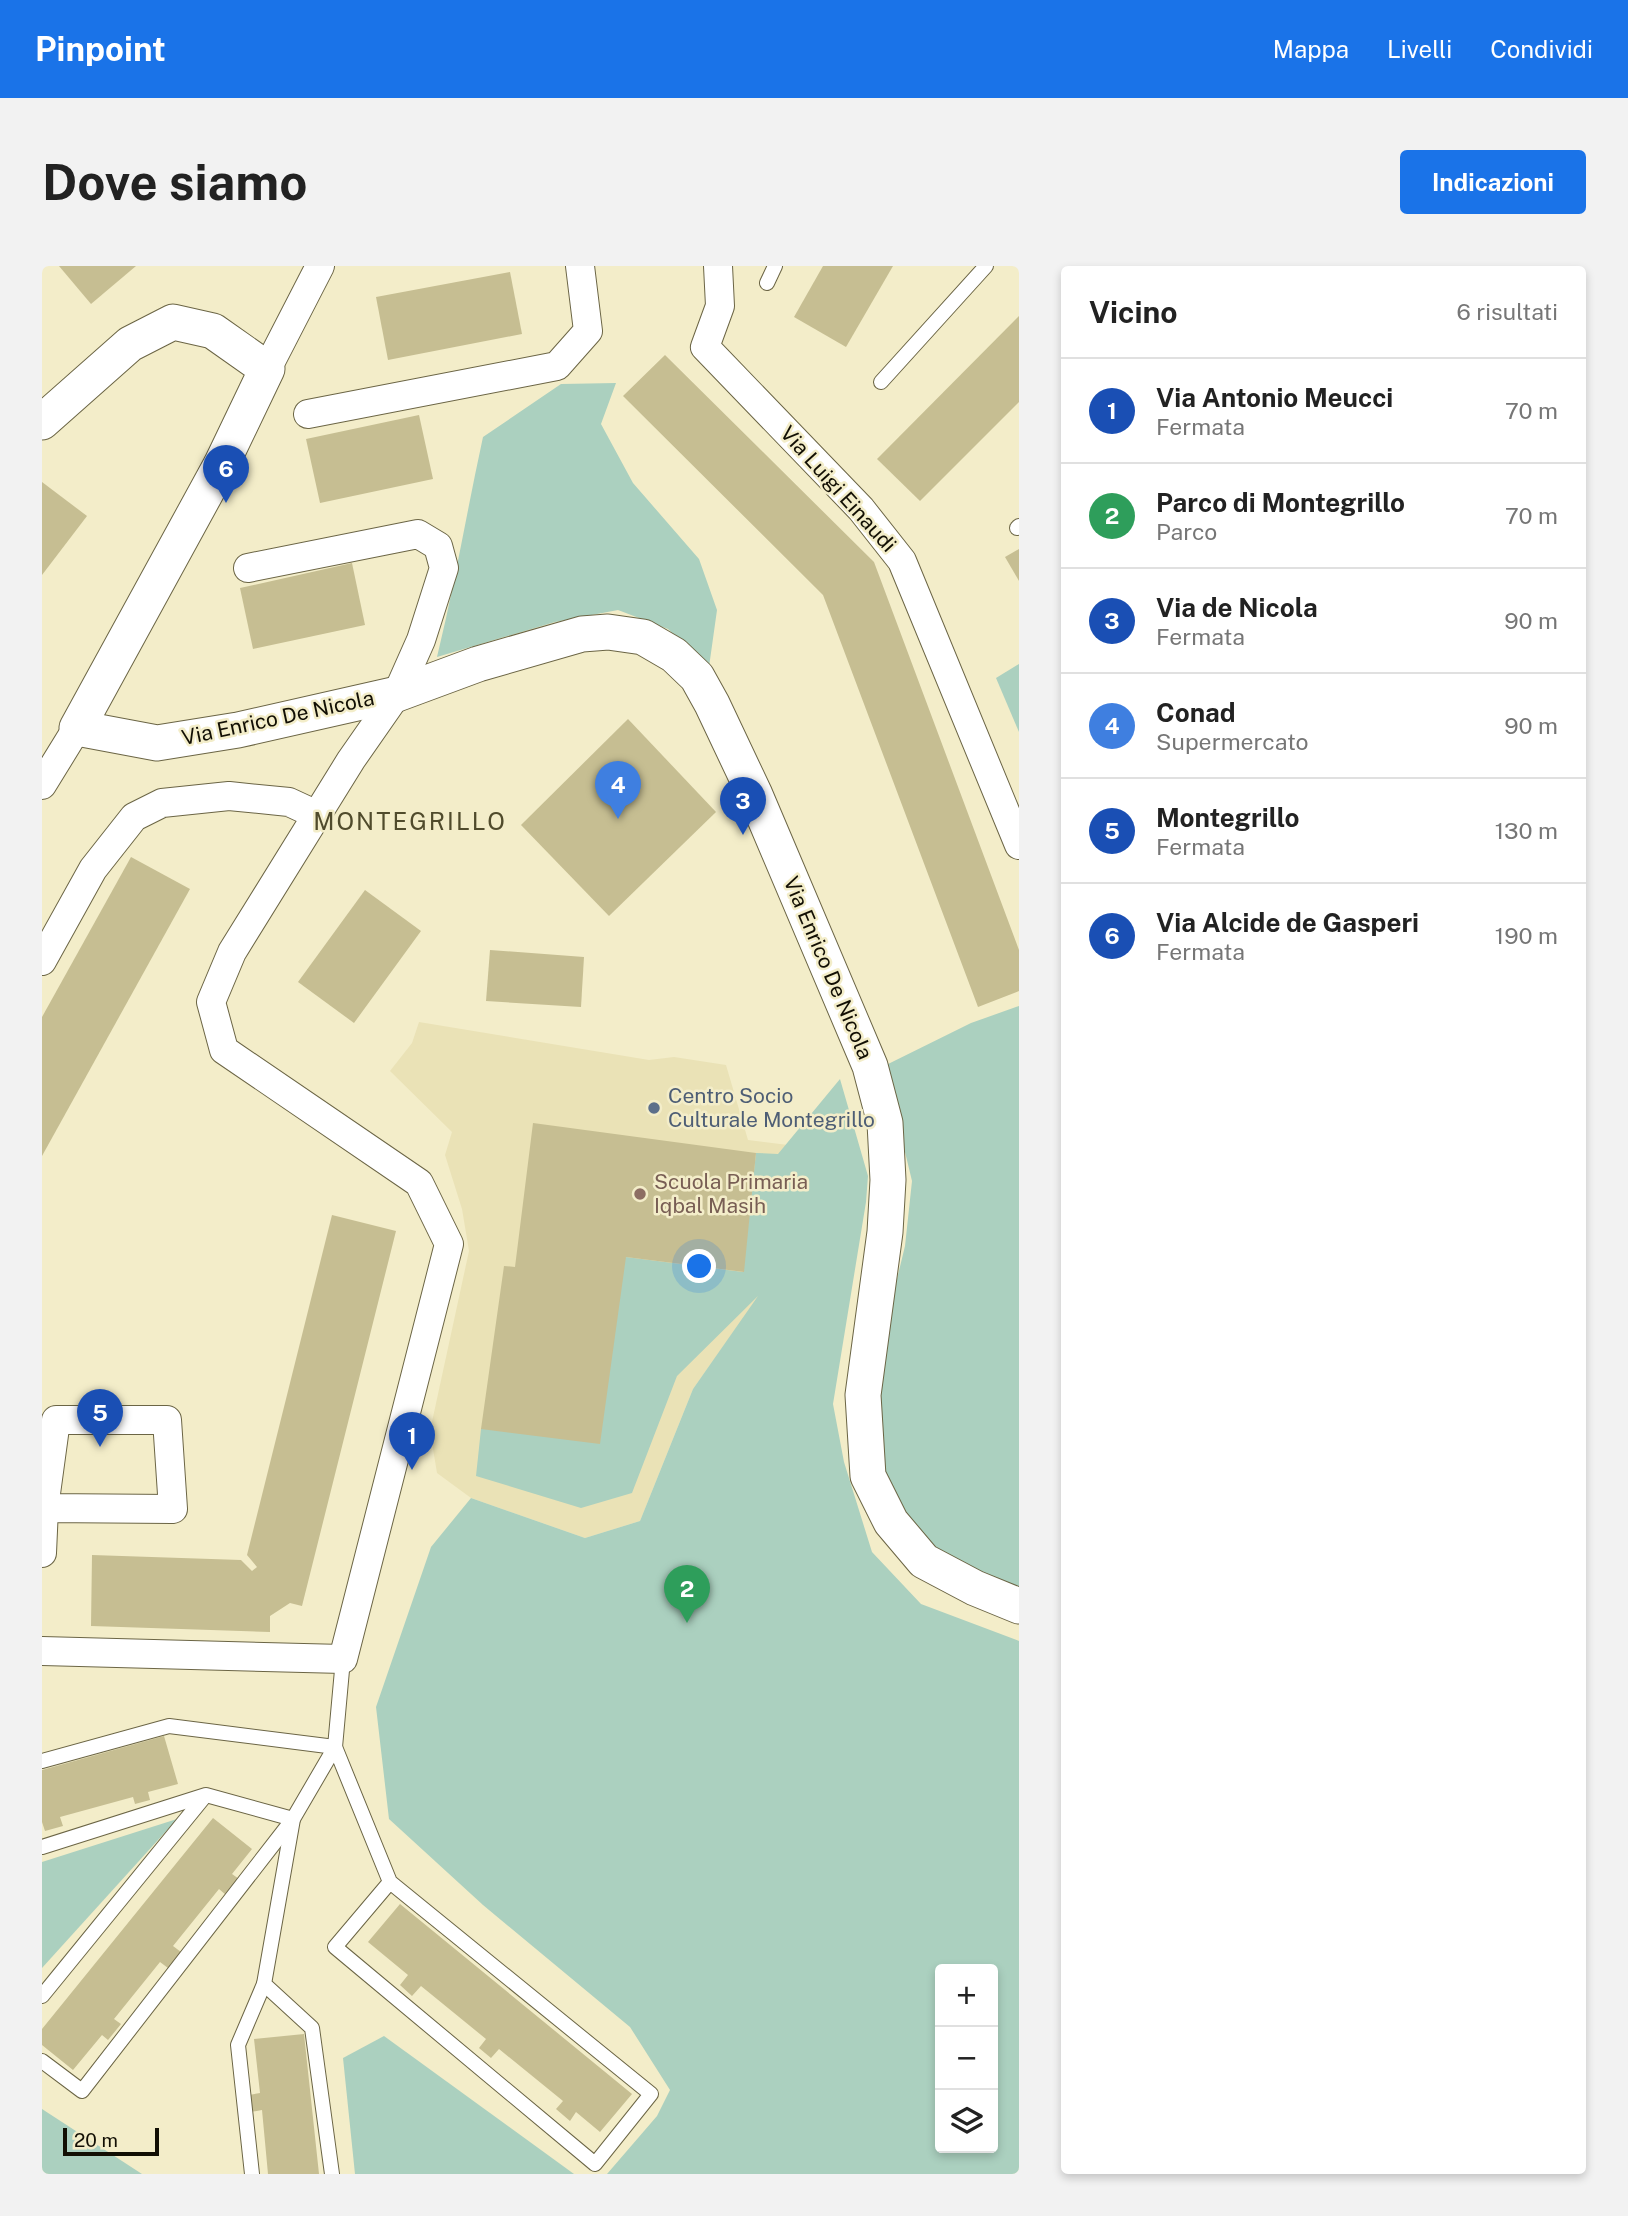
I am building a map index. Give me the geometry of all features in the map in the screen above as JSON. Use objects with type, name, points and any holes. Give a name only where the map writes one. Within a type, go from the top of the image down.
[{"type":"street","points":[[42,785],[77,728],[221,465],[319,266],[326,266]]},
{"type":"street","points":[[308,414],[557,366],[588,331],[580,266]]},
{"type":"street","name":"Via Luigi Einaudi","points":[[718,266],[720,306],[705,347],[861,509],[902,561],[1019,845]]},
{"type":"street","points":[[42,422],[130,344],[173,322],[213,331],[267,369]]},
{"type":"street","name":"Via Enrico De Nicola","points":[[248,568],[418,534],[438,546],[444,568],[421,640],[397,694]]},
{"type":"street","name":"Via Enrico De Nicola","points":[[77,728],[157,743],[238,730],[397,694],[523,650],[582,634],[608,632],[643,637],[674,655],[697,677],[755,795],[870,1066],[885,1123],[888,1180],[885,1232],[863,1395],[869,1476],[891,1522],[925,1561],[975,1588],[1019,1606]]},
{"type":"street","points":[[42,1651],[343,1659],[449,1244],[419,1183],[225,1050],[211,1002],[232,952],[351,760],[397,694]]},
{"type":"street","points":[[42,961],[93,869],[134,817],[162,803],[229,796],[289,802],[317,815]]},
{"type":"street","points":[[42,1553],[44,1508],[56,1420],[167,1420],[173,1509],[44,1508]]},
{"type":"lane","points":[[768,283],[775,266]]},
{"type":"lane","points":[[881,382],[986,266]]},
{"type":"lane","points":[[42,2060],[82,2091],[293,1819],[335,1746],[343,1659]]},
{"type":"lane","points":[[42,1761],[169,1726],[335,1746]]},
{"type":"lane","points":[[335,1746],[390,1882],[651,2094],[595,2164],[335,1947],[390,1882]]},
{"type":"lane","points":[[42,1847],[206,1795],[293,1819]]},
{"type":"lane","points":[[42,1996],[206,1795]]},
{"type":"lane","points":[[252,2174],[238,2045],[264,1984],[293,1819]]},
{"type":"lane","points":[[264,1984],[312,2028],[332,2174]]},
{"type":"shaded area","points":[[419,1022],[649,1060],[674,1057],[726,1065],[748,1140],[788,1145],[778,1155],[762,1292],[693,1389],[640,1521],[585,1538],[471,1498],[437,1473],[430,1431],[469,1251],[462,1209],[445,1155],[452,1132],[390,1071],[412,1043]]},
{"type":"green space","points":[[616,383],[601,424],[633,483],[699,559],[717,610],[709,667],[668,629],[618,610],[555,622],[437,657],[483,437],[561,384]]},
{"type":"green space","points":[[1019,664],[1019,732],[996,678]]},
{"type":"green space","points":[[1019,1006],[1019,1588],[939,1555],[900,1509],[880,1460],[880,1349],[905,1246],[912,1181],[891,1094],[880,1068],[971,1023]]},
{"type":"green space","points":[[840,1079],[868,1176],[833,1404],[844,1462],[872,1552],[921,1604],[1019,1641],[1019,2174],[607,2174],[657,2116],[670,2090],[630,2027],[483,1905],[389,1819],[376,1707],[431,1547],[471,1498],[585,1538],[640,1521],[693,1389],[758,1296],[677,1376],[632,1493],[581,1508],[476,1476],[481,1429],[626,1257],[743,1272],[756,1153],[778,1154]]},
{"type":"green space","points":[[177,1819],[42,1968],[42,1862]]},
{"type":"green space","points":[[384,2036],[574,2174],[355,2174],[343,2058]]},
{"type":"green space","points":[[42,2109],[142,2174],[42,2174]]},
{"type":"building","points":[[59,266],[136,266],[91,304]]},
{"type":"building","points":[[823,266],[893,266],[846,347],[794,317]]},
{"type":"building","points":[[510,272],[522,334],[388,360],[376,297]]},
{"type":"building","points":[[1019,316],[1019,402],[920,501],[877,459]]},
{"type":"building","points":[[665,355],[874,562],[1019,950],[1019,991],[978,1007],[823,595],[623,396]]},
{"type":"building","points":[[419,415],[433,479],[320,503],[306,439]]},
{"type":"building","points":[[42,482],[87,516],[42,575]]},
{"type":"building","points":[[1019,549],[1019,581],[1005,557]]},
{"type":"building","points":[[352,563],[365,625],[253,649],[240,588]]},
{"type":"building","points":[[628,719],[716,812],[609,916],[521,825]]},
{"type":"building","points":[[131,857],[190,889],[42,1156],[42,1017]]},
{"type":"building","points":[[365,890],[421,931],[354,1023],[298,982]]},
{"type":"building","points":[[490,950],[584,957],[581,1007],[486,1001]]},
{"type":"building","points":[[533,1123],[756,1153],[744,1272],[626,1257],[600,1444],[481,1429],[504,1266],[515,1267]]},
{"type":"building","points":[[332,1215],[396,1231],[302,1606],[290,1603],[270,1616],[270,1632],[91,1626],[92,1555],[241,1560],[252,1571],[257,1567],[247,1555]]},
{"type":"building","points":[[164,1736],[178,1784],[148,1792],[150,1800],[135,1804],[133,1797],[60,1817],[63,1826],[45,1831],[42,1822],[42,1770]]},
{"type":"building","points":[[213,1818],[252,1849],[232,1874],[239,1879],[226,1895],[219,1889],[173,1946],[181,1952],[168,1968],[160,1962],[114,2019],[121,2024],[108,2040],[102,2035],[73,2070],[42,2045],[42,2029]]},
{"type":"building","points":[[400,1904],[632,2094],[600,2132],[576,2112],[570,2121],[556,2109],[563,2101],[499,2049],[491,2058],[479,2048],[486,2039],[421,1986],[412,1996],[400,1985],[408,1975],[368,1942]]},
{"type":"building","points":[[304,2034],[319,2174],[268,2174],[262,2110],[251,2112],[249,2095],[260,2093],[254,2039]]},
{"type":"place","name":"Via Alcide de Gasperi","points":[[226,503]]},
{"type":"place","name":"Conad","points":[[618,819]]},
{"type":"place","name":"Via de Nicola","points":[[743,835]]},
{"type":"place","name":"Centro Socio Culturale Montegrillo","points":[[654,1108]]},
{"type":"place","name":"Scuola Primaria Iqbal Masih","points":[[640,1194]]},
{"type":"place","name":"Montegrillo","points":[[100,1447]]},
{"type":"place","name":"Via Antonio Meucci","points":[[412,1470]]},
{"type":"place","name":"Parco di Montegrillo","points":[[687,1623]]},
{"type":"district","name":"MONTEGRILLO","points":[[410,822]]}]
